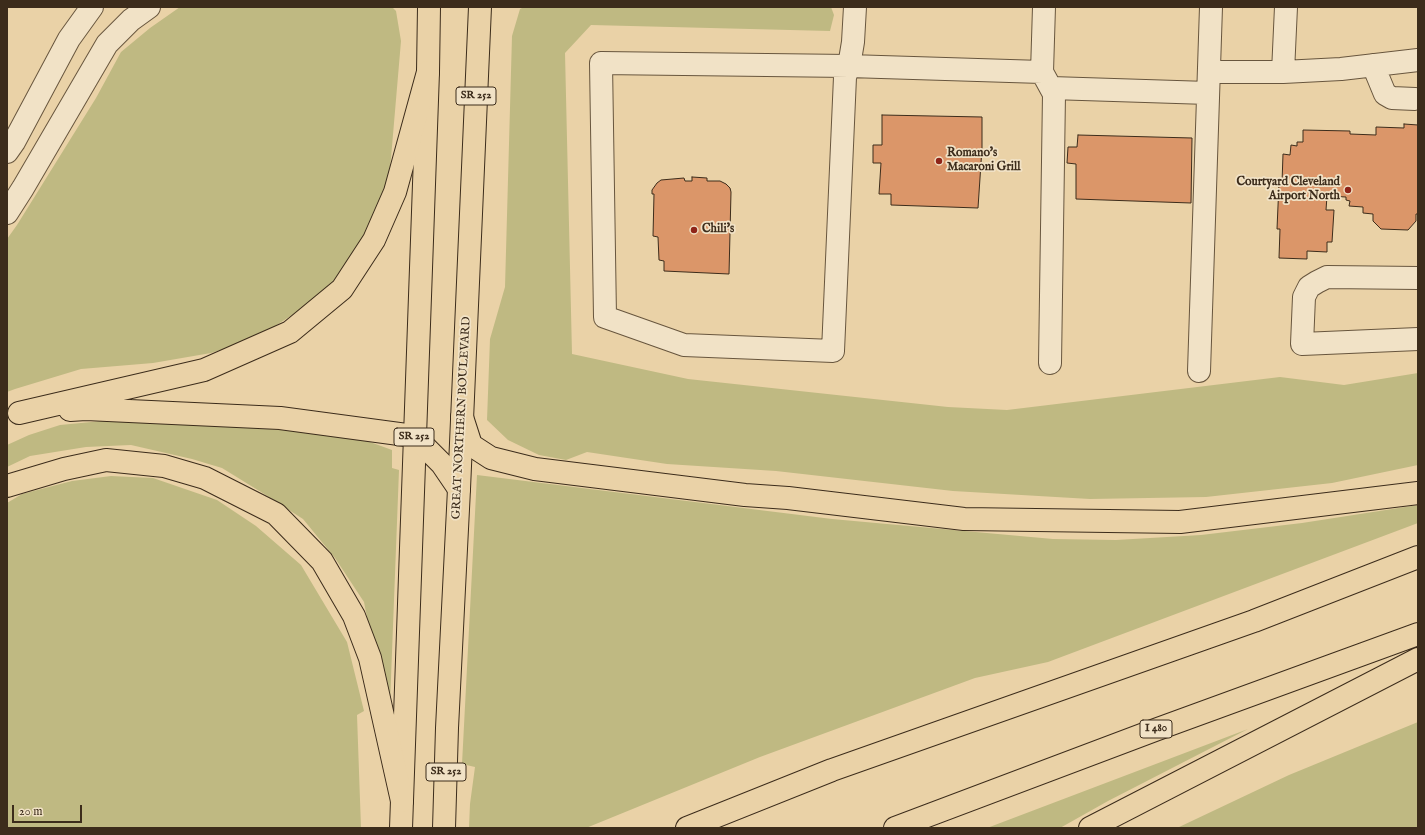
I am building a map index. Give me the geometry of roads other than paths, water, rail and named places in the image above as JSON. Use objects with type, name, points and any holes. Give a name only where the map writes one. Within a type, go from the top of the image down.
[{"type":"main road","name":"SR 252","points":[[401,828],[428,72],[429,7]]},
{"type":"main road","name":"GREAT NORTHERN BOULEVARD","points":[[444,822],[480,7]]},
{"type":"main road","points":[[13,417],[204,370],[290,332],[342,289],[374,240],[395,192],[428,72]]},
{"type":"main road","points":[[13,417],[86,410],[280,418],[414,436],[442,464],[459,489]]},
{"type":"main road","points":[[462,417],[471,445],[491,458],[535,469],[745,495],[788,498],[964,519],[1180,522],[1418,493]]},
{"type":"main road","points":[[7,486],[64,469],[106,460],[164,466],[205,478],[276,514],[322,561],[354,616],[370,658],[402,801]]},
{"type":"main road","points":[[687,828],[832,770],[1254,621],[1418,557]]},
{"type":"main road","name":"I 480","points":[[895,828],[1177,722],[1418,634]]},
{"type":"main road","points":[[1090,828],[1418,659]]},
{"type":"street","points":[[7,152],[14,142],[69,40],[92,7]]},
{"type":"street","points":[[7,212],[24,188],[107,44],[131,20],[149,7]]},
{"type":"street","points":[[855,7],[854,42],[849,66],[845,77],[833,351],[684,345],[605,317],[601,62],[849,66],[1047,80],[1208,83],[1283,72],[1341,69],[1418,60]]},
{"type":"street","points":[[1044,7],[1047,80],[1054,94],[1050,363]]},
{"type":"street","points":[[1199,371],[1211,7]]},
{"type":"street","points":[[1283,72],[1286,7]]},
{"type":"street","points":[[1373,65],[1385,94],[1392,98],[1415,99]]},
{"type":"street","points":[[1418,278],[1327,277],[1317,282],[1309,287],[1304,297],[1302,344],[1418,339]]},
{"type":"place","name":"Romano's Macaroni Grill","points":[[939,161]]},
{"type":"place","name":"Courtyard Cleveland Airport North","points":[[1348,190]]},
{"type":"place","name":"Chili's","points":[[694,230]]}]
